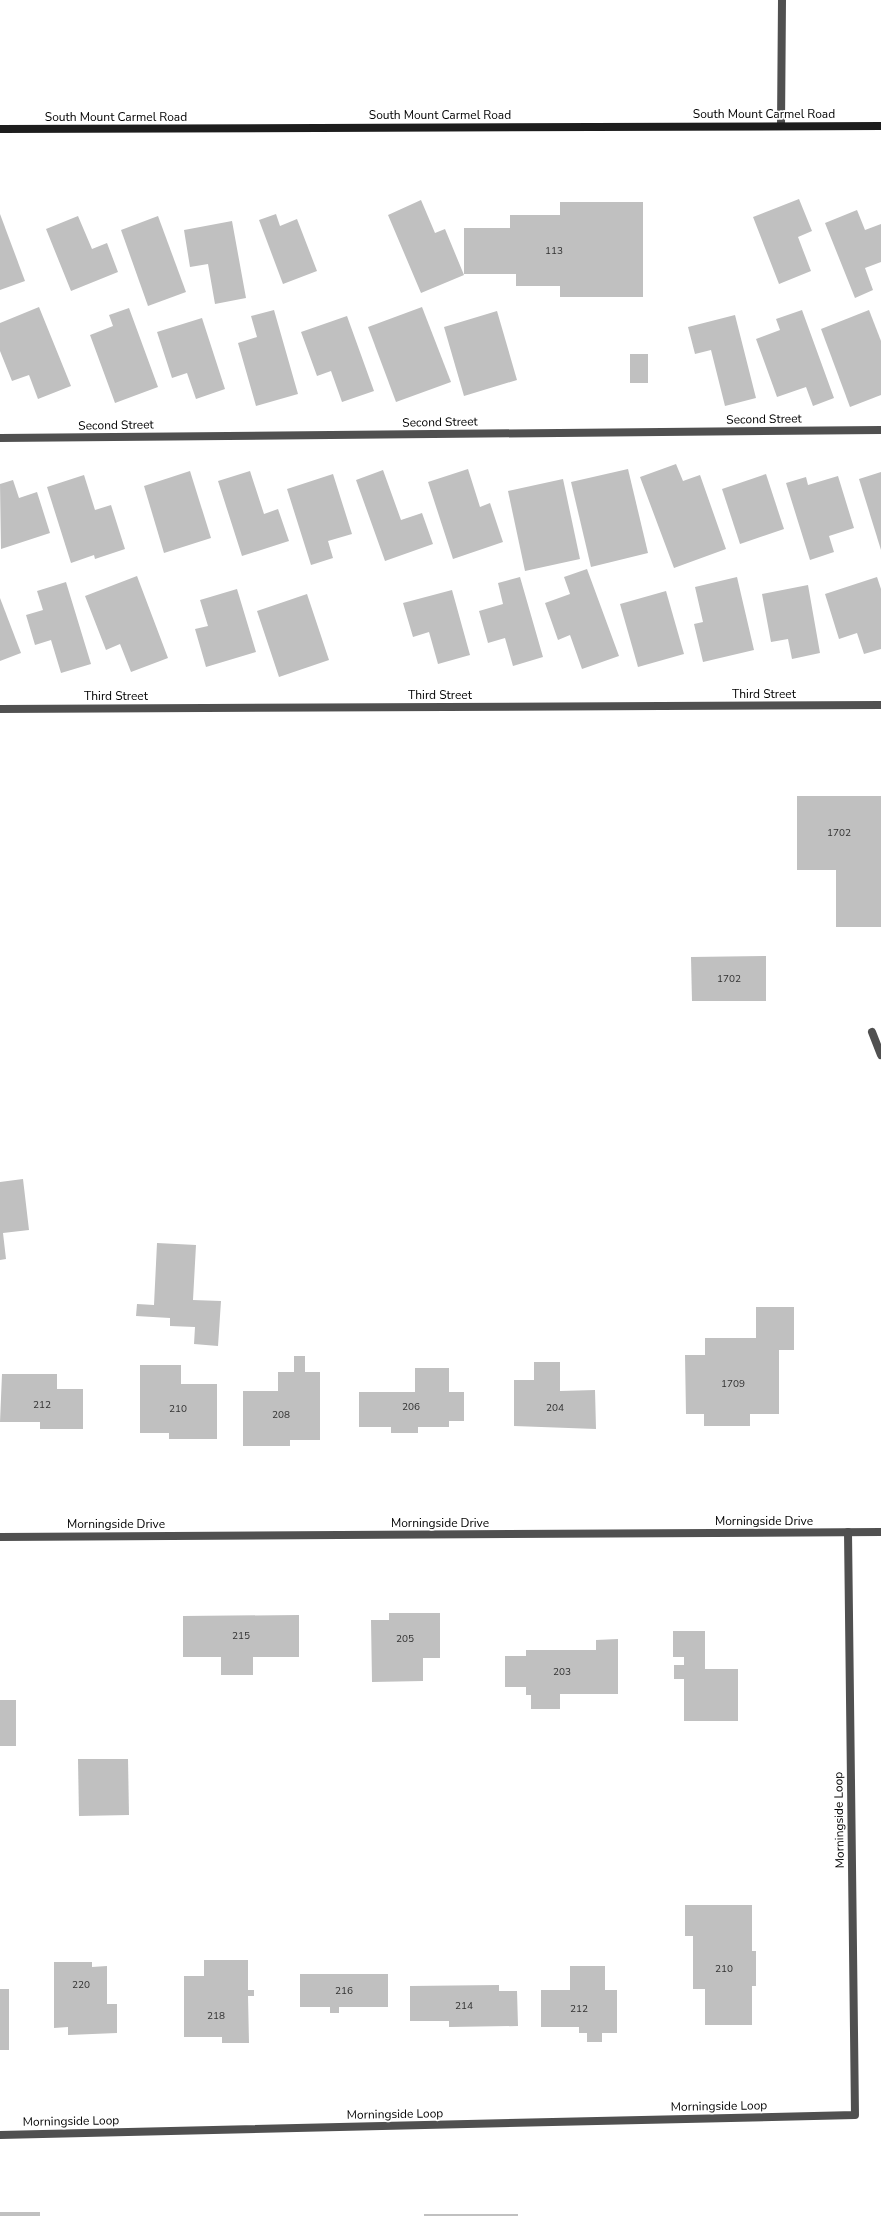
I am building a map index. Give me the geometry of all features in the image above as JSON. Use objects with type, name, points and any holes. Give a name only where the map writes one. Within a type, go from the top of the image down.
[{"type":"street","points":[[781,126],[782,0]]},
{"type":"street","name":"South Mount Carmel Road","points":[[0,129],[881,126]]},
{"type":"street","name":"Second Street","points":[[0,438],[881,430]]},
{"type":"street","name":"Third Street","points":[[0,709],[881,705]]},
{"type":"street","points":[[872,1032],[881,1055]]},
{"type":"street","name":"Morningside Loop","points":[[0,2134],[855,2115],[848,1532]]},
{"type":"street","name":"Morningside Drive","points":[[0,1537],[881,1532]]},
{"type":"building","points":[[799,199],[812,231],[798,237],[811,271],[779,284],[753,217]]},
{"type":"building","points":[[421,200],[435,233],[445,229],[464,275],[421,293],[388,215]]},
{"type":"building","points":[[560,202],[643,202],[643,297],[560,297],[560,286],[516,286],[516,274],[464,274],[464,228],[510,228],[510,215],[560,215]]},
{"type":"building","points":[[857,210],[865,230],[881,224],[881,262],[865,268],[873,290],[855,298],[825,223]]},
{"type":"building","points":[[0,214],[25,281],[0,290]]},
{"type":"building","points":[[276,214],[280,226],[297,219],[317,271],[283,284],[259,220]]},
{"type":"building","points":[[78,216],[92,249],[107,243],[118,272],[71,291],[46,229]]},
{"type":"building","points":[[158,216],[186,292],[148,306],[121,230]]},
{"type":"building","points":[[232,221],[246,298],[215,304],[208,264],[190,267],[184,230]]},
{"type":"building","points":[[39,307],[71,386],[38,399],[29,375],[12,381],[0,351],[0,323]]},
{"type":"building","points":[[422,307],[451,382],[396,402],[368,327]]},
{"type":"building","points":[[129,308],[158,387],[115,403],[90,335],[113,326],[109,315]]},
{"type":"building","points":[[274,310],[298,394],[256,406],[238,343],[257,337],[251,316]]},
{"type":"building","points":[[802,310],[834,398],[813,406],[806,387],[777,397],[756,339],[780,330],[776,319]]},
{"type":"building","points":[[869,310],[881,341],[881,395],[850,407],[821,329]]},
{"type":"building","points":[[497,311],[517,380],[464,396],[444,327]]},
{"type":"building","points":[[735,315],[756,398],[725,406],[711,350],[695,354],[688,327]]},
{"type":"building","points":[[347,316],[374,391],[342,402],[331,371],[317,376],[301,332]]},
{"type":"building","points":[[202,318],[225,389],[196,399],[187,373],[172,378],[157,332]]},
{"type":"building","points":[[630,354],[648,354],[648,383],[630,383]]},
{"type":"building","points":[[676,464],[683,481],[700,475],[726,549],[674,568],[640,477]]},
{"type":"building","points":[[468,469],[480,507],[490,503],[503,542],[453,559],[428,482]]},
{"type":"building","points":[[628,469],[648,553],[591,567],[571,482]]},
{"type":"building","points":[[383,470],[401,520],[422,513],[433,544],[385,561],[356,480]]},
{"type":"building","points":[[190,471],[211,538],[164,553],[144,486]]},
{"type":"building","points":[[250,471],[264,514],[278,509],[289,541],[242,556],[218,481]]},
{"type":"building","points":[[881,472],[881,550],[859,479]]},
{"type":"building","points":[[333,474],[352,534],[328,541],[333,558],[311,565],[287,489]]},
{"type":"building","points":[[766,474],[784,529],[740,544],[722,489]]},
{"type":"building","points":[[84,475],[95,510],[111,505],[125,549],[95,559],[94,555],[71,563],[47,487]]},
{"type":"building","points":[[838,476],[854,528],[829,536],[834,552],[810,560],[786,483],[806,477],[808,485]]},
{"type":"building","points":[[563,479],[580,559],[525,571],[508,491]]},
{"type":"building","points":[[13,480],[19,498],[37,492],[50,533],[1,549],[0,484]]},
{"type":"building","points":[[587,569],[619,656],[582,669],[570,635],[558,640],[545,603],[570,594],[564,577]]},
{"type":"building","points":[[137,576],[168,658],[131,672],[120,644],[106,650],[85,596]]},
{"type":"building","points":[[520,577],[543,657],[513,666],[505,638],[488,643],[479,611],[503,604],[498,583]]},
{"type":"building","points":[[737,577],[754,650],[703,662],[694,624],[703,622],[695,587]]},
{"type":"building","points":[[877,577],[881,589],[881,649],[864,654],[857,633],[839,639],[825,594]]},
{"type":"building","points":[[66,582],[91,664],[61,673],[51,640],[35,645],[26,615],[43,610],[37,591]]},
{"type":"building","points":[[808,585],[820,653],[792,659],[788,639],[771,642],[762,594]]},
{"type":"building","points":[[237,589],[256,652],[206,667],[195,629],[208,626],[200,600]]},
{"type":"building","points":[[452,590],[470,655],[438,664],[429,632],[413,637],[403,603]]},
{"type":"building","points":[[666,591],[684,654],[638,667],[620,604]]},
{"type":"building","points":[[307,594],[329,660],[279,677],[257,611]]},
{"type":"building","points":[[0,598],[21,653],[0,661]]},
{"type":"building","points":[[797,796],[881,796],[881,927],[836,927],[836,870],[797,870]]},
{"type":"building","points":[[766,956],[766,1001],[692,1001],[691,957]]},
{"type":"building","points":[[23,1179],[29,1230],[3,1233],[6,1259],[0,1260],[0,1182]]},
{"type":"building","points":[[157,1243],[196,1245],[193,1300],[221,1301],[218,1346],[194,1344],[195,1327],[170,1326],[170,1318],[136,1316],[137,1304],[154,1305]]},
{"type":"building","points":[[756,1307],[794,1307],[794,1350],[779,1350],[779,1414],[750,1414],[750,1426],[704,1426],[704,1414],[686,1414],[685,1355],[705,1355],[705,1338],[756,1338]]},
{"type":"building","points":[[294,1356],[305,1356],[305,1372],[320,1372],[320,1440],[290,1440],[290,1446],[243,1446],[243,1391],[278,1391],[278,1372],[294,1372]]},
{"type":"building","points":[[534,1362],[560,1362],[560,1391],[595,1390],[596,1429],[514,1426],[514,1380],[534,1380]]},
{"type":"building","points":[[140,1365],[181,1365],[181,1384],[217,1384],[217,1439],[169,1439],[169,1433],[140,1433]]},
{"type":"building","points":[[415,1368],[449,1368],[449,1392],[464,1392],[464,1421],[449,1421],[449,1427],[418,1427],[418,1433],[391,1433],[391,1427],[359,1427],[359,1392],[415,1392]]},
{"type":"building","points":[[2,1374],[57,1374],[57,1389],[83,1389],[83,1429],[40,1429],[40,1422],[0,1422]]},
{"type":"building","points":[[389,1613],[440,1613],[440,1658],[423,1658],[423,1681],[372,1682],[371,1620],[389,1620]]},
{"type":"building","points":[[299,1615],[299,1657],[253,1657],[253,1675],[221,1675],[221,1657],[183,1657],[183,1616]]},
{"type":"building","points":[[673,1631],[705,1631],[705,1669],[738,1669],[738,1721],[684,1721],[684,1679],[674,1679],[674,1665],[684,1665],[684,1657],[673,1657]]},
{"type":"building","points":[[618,1639],[618,1694],[560,1694],[560,1709],[531,1709],[531,1695],[526,1695],[526,1687],[505,1687],[505,1656],[526,1656],[526,1650],[596,1650],[596,1640]]},
{"type":"building","points":[[0,1700],[16,1700],[16,1746],[0,1746]]},
{"type":"building","points":[[78,1759],[128,1759],[129,1815],[79,1816]]},
{"type":"building","points":[[685,1905],[752,1905],[752,1951],[756,1951],[756,1986],[752,1986],[752,2025],[705,2025],[705,1989],[693,1989],[693,1936],[685,1936]]},
{"type":"building","points":[[204,1960],[248,1960],[248,1990],[254,1990],[254,1996],[248,1996],[249,2043],[222,2043],[222,2037],[184,2037],[184,1976],[204,1976]]},
{"type":"building","points":[[54,1962],[92,1962],[92,1967],[107,1966],[107,2004],[117,2004],[117,2033],[68,2035],[68,2027],[54,2028]]},
{"type":"building","points":[[570,1966],[605,1966],[605,1990],[617,1990],[617,2033],[602,2033],[602,2042],[587,2042],[587,2033],[579,2033],[579,2027],[541,2027],[541,1990],[570,1990]]},
{"type":"building","points":[[300,1974],[388,1974],[388,2007],[339,2007],[339,2013],[330,2013],[330,2007],[300,2007]]},
{"type":"building","points":[[499,1985],[499,1991],[517,1991],[518,2026],[449,2027],[449,2021],[410,2021],[410,1986]]},
{"type":"building","points":[[0,1989],[9,1989],[9,2050],[0,2050]]},
{"type":"building","points":[[0,2212],[40,2212],[40,2216],[0,2216]]},
{"type":"building","points":[[424,2214],[518,2214],[518,2216],[424,2216]]}]
